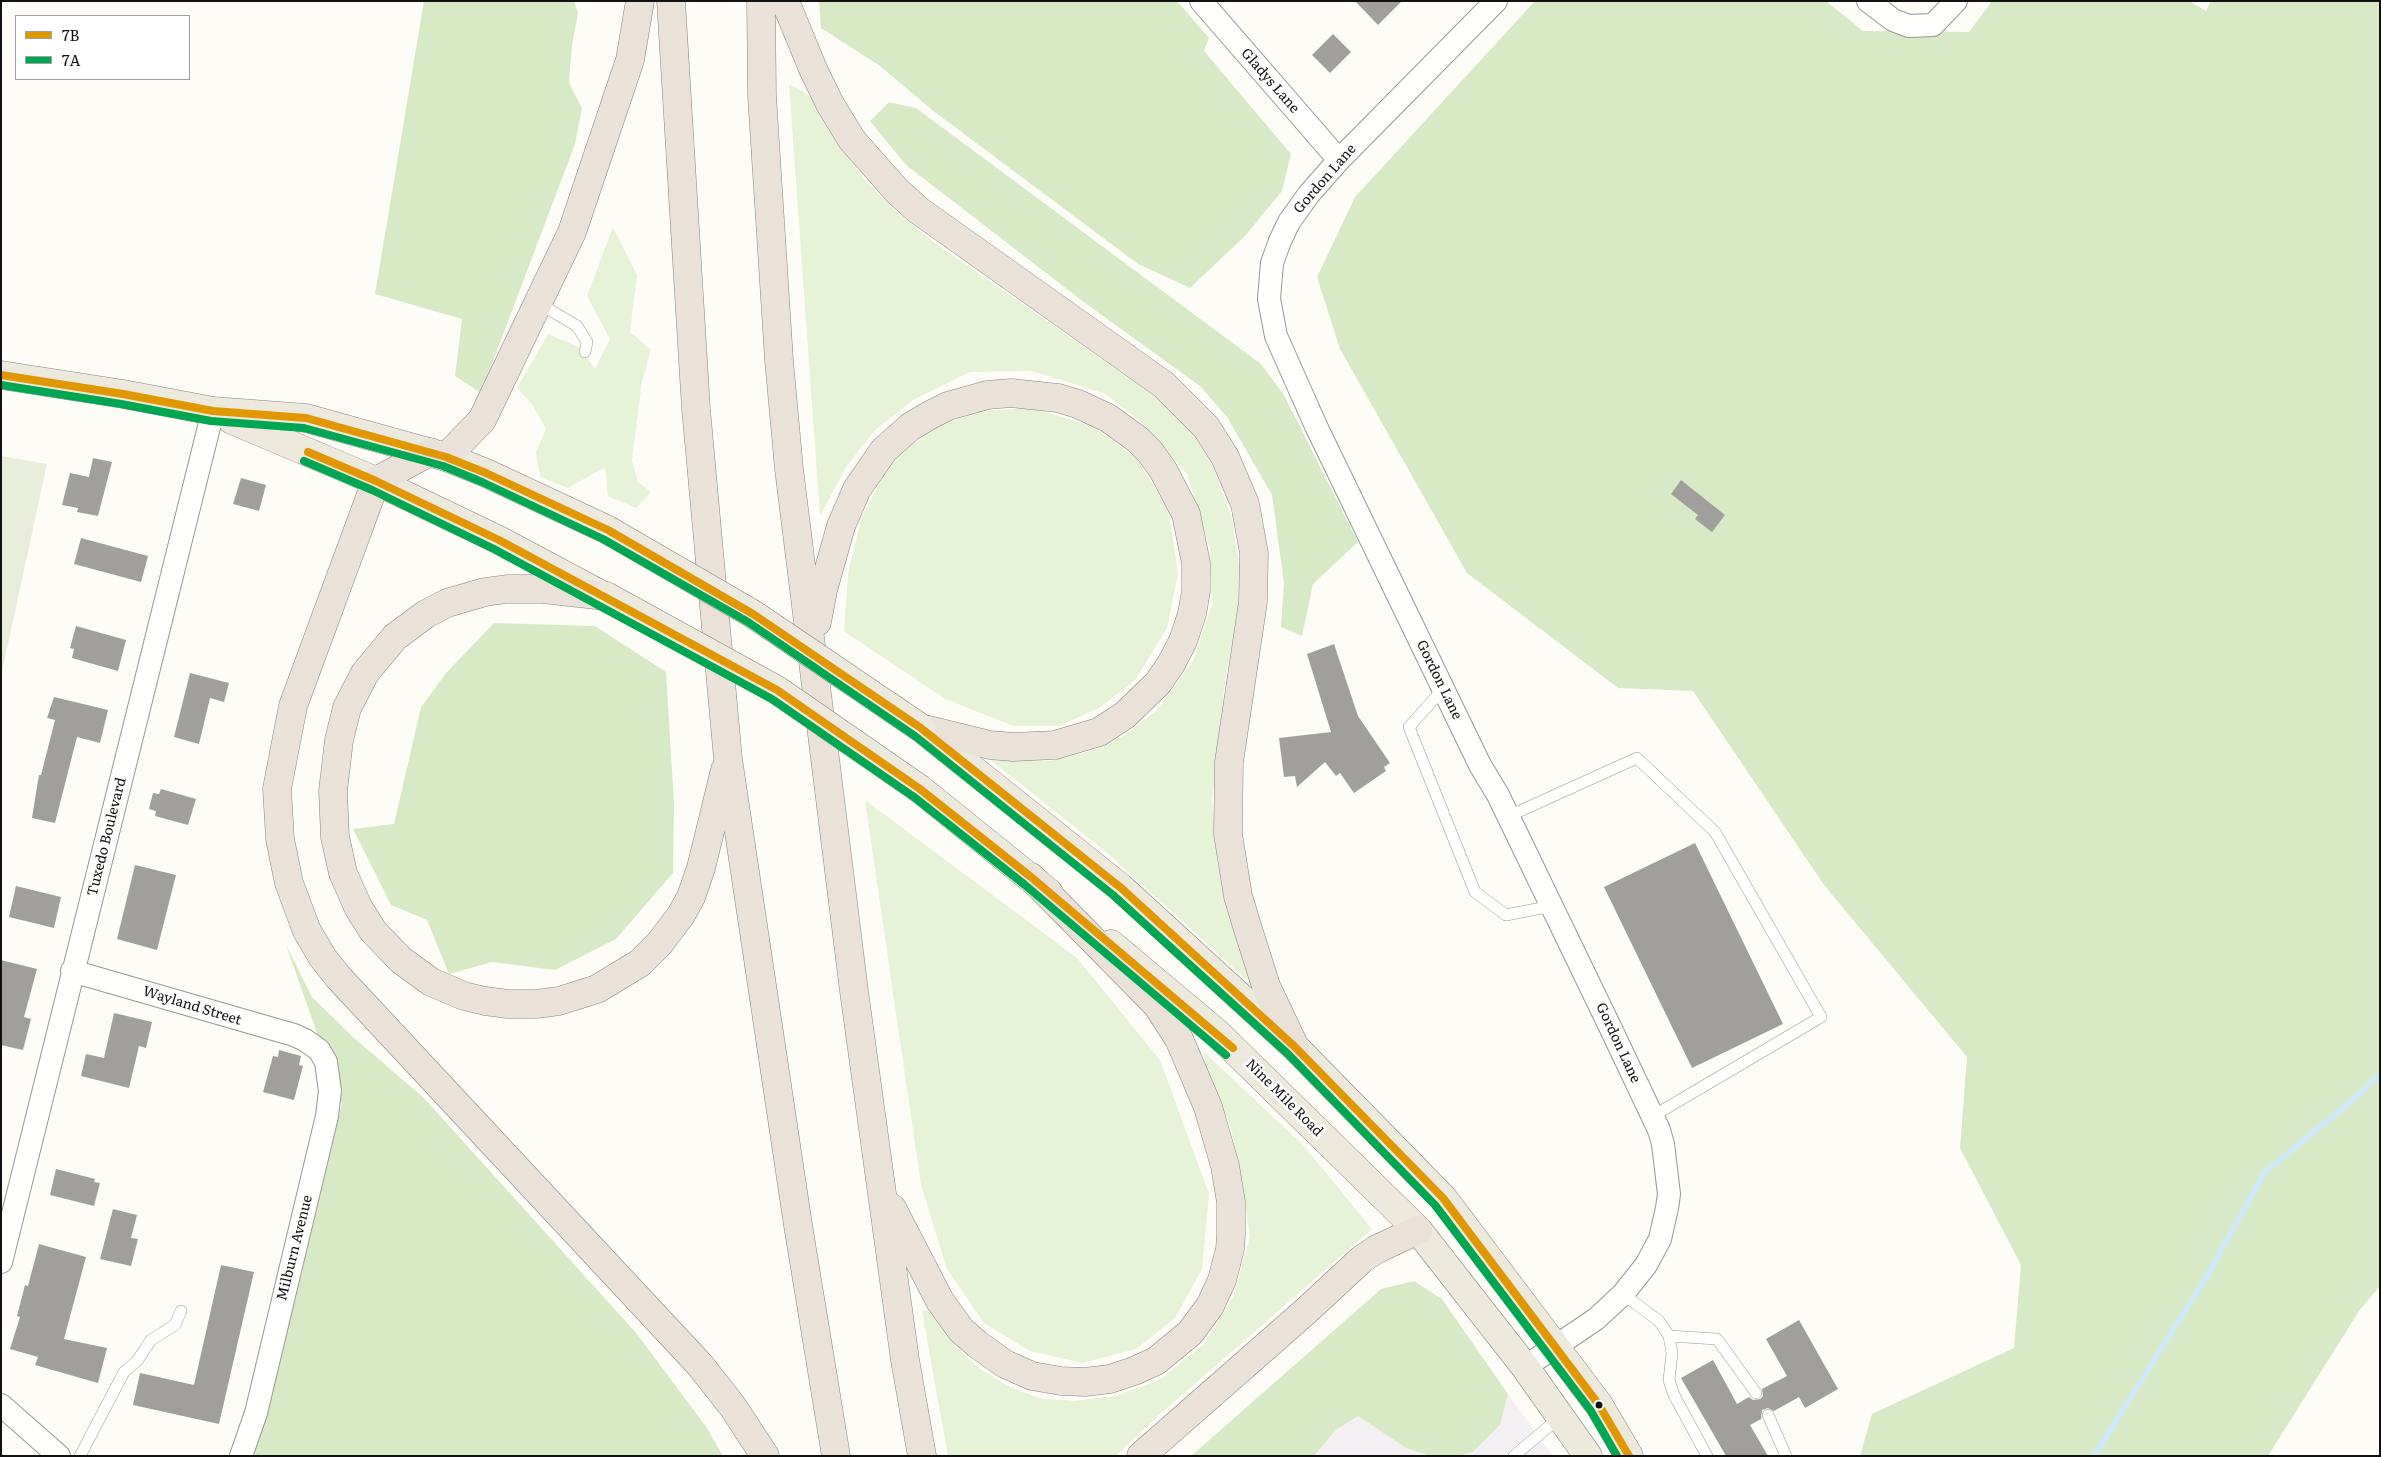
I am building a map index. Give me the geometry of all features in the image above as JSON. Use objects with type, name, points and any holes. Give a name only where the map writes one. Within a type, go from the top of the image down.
[{"type":"highway","points":[[640,1],[630,60],[572,232],[482,420],[438,454],[376,481],[293,706],[277,789],[280,839],[289,883],[307,931],[323,958],[338,978],[700,1366],[733,1407],[765,1456]]},
{"type":"highway","points":[[670,1],[696,409],[728,759],[798,1224],[836,1456]]},
{"type":"highway","points":[[761,1],[762,96],[779,360],[789,469],[854,991],[883,1189],[905,1360],[922,1456]]},
{"type":"highway","points":[[785,1],[813,69],[830,104],[852,140],[897,192],[918,210],[1164,386],[1206,427],[1225,457],[1245,504],[1254,553],[1253,602],[1229,762],[1228,834],[1238,896],[1247,926],[1266,986],[1295,1047]]},
{"type":"highway","points":[[813,650],[823,590],[844,518],[868,470],[884,450],[910,427],[948,406],[987,395],[1012,393],[1058,398],[1078,404],[1120,426],[1150,452],[1163,470],[1179,496],[1192,537],[1196,563],[1196,591],[1192,614],[1183,640],[1171,664],[1145,698],[1125,715],[1099,732],[1074,741],[1036,747],[990,745],[921,728]]},
{"type":"highway","points":[[606,596],[543,589],[507,589],[485,592],[447,603],[426,614],[395,637],[365,673],[348,708],[339,740],[333,791],[335,837],[342,873],[358,907],[373,931],[401,960],[431,982],[464,996],[508,1004],[536,1004],[559,1001],[597,989],[640,962],[659,944],[681,915],[691,897],[701,868],[728,759]]},
{"type":"highway","points":[[883,1189],[948,1314],[977,1344],[1005,1364],[1032,1376],[1061,1381],[1085,1382],[1110,1378],[1134,1371],[1171,1350],[1190,1333],[1210,1306],[1222,1280],[1230,1249],[1231,1202],[1225,1166],[1208,1107],[1179,1039],[1157,1005],[1031,878]]},
{"type":"highway","points":[[1141,1456],[1306,1311],[1362,1259],[1377,1249],[1418,1230]]},
{"type":"main road","name":"Nine Mile Road","points":[[1,375],[123,394],[213,411],[306,418],[438,454],[486,473],[608,530],[753,614],[921,728],[1120,887],[1295,1047],[1443,1198],[1599,1405],[1629,1456]]},
{"type":"main road","name":"Nine Mile Road","points":[[213,411],[376,481],[499,540],[606,596],[777,690],[920,789],[1218,1033],[1418,1230],[1524,1367],[1588,1456]]},
{"type":"street","name":"Gladys Lane","points":[[1201,1],[1339,160]]},
{"type":"street","name":"Gordon Lane","points":[[1496,1],[1339,160],[1309,194],[1289,222],[1280,241],[1270,274],[1269,299],[1276,336],[1316,426],[1480,765],[1509,816],[1653,1116],[1665,1152],[1669,1194],[1667,1208],[1660,1239],[1646,1265],[1623,1294],[1596,1319],[1524,1367]]},
{"type":"street","points":[[1868,1],[1900,24],[1909,26],[1933,25],[1956,1]]},
{"type":"street","name":"Tuxedo Boulevard","points":[[1,1262],[213,411]]},
{"type":"street","name":"Wayland Street","points":[[72,971],[294,1035],[310,1043]]},
{"type":"street","name":"Milburn Avenue","points":[[241,1456],[256,1413],[327,1116],[330,1077],[326,1062],[319,1050],[310,1043]]},
{"type":"street","points":[[1,1405],[59,1456]]},
{"type":"lane","points":[[538,303],[577,326],[588,342],[585,352]]},
{"type":"lane","points":[[1443,689],[1409,727],[1475,892],[1506,915],[1552,906]]},
{"type":"lane","points":[[1509,816],[1637,758],[1715,832],[1821,1017],[1653,1116]]},
{"type":"lane","points":[[1623,1294],[1658,1321],[1669,1336],[1672,1353],[1669,1380],[1674,1395],[1707,1456]]},
{"type":"lane","points":[[80,1456],[124,1372],[137,1361],[151,1340],[175,1325],[181,1311]]},
{"type":"lane","points":[[1669,1336],[1717,1339],[1756,1393]]},
{"type":"lane","points":[[1768,1415],[1786,1456]]},
{"type":"lane","points":[[1514,1456],[1560,1416]]},
{"type":"shaded area","points":[[1508,1394],[1553,1456],[1459,1456],[1473,1452],[1500,1425]]},
{"type":"shaded area","points":[[1358,1416],[1406,1448],[1430,1456],[1314,1456],[1336,1430]]},
{"type":"green space","points":[[424,1],[574,1],[578,13],[572,45],[569,83],[582,108],[575,144],[481,393],[455,376],[462,319],[375,294]]},
{"type":"green space","points":[[819,1],[1177,1],[1209,38],[1204,51],[1291,154],[1282,191],[1245,236],[1190,288],[1138,264],[932,110],[880,66],[821,28]]},
{"type":"green space","points":[[1535,1],[1826,1],[1863,31],[1969,32],[1992,1],[2189,1],[2206,11],[2211,1],[2380,1],[2380,1286],[2359,1311],[2268,1456],[1860,1456],[1872,1414],[2014,1348],[2021,1265],[1960,1148],[1967,1057],[1824,885],[1693,691],[1618,688],[1467,573],[1340,349],[1317,277],[1355,197]]},
{"type":"green space","points":[[789,84],[809,95],[837,143],[865,180],[897,212],[935,243],[1156,397],[1188,427],[1211,462],[1231,515],[1239,565],[1238,609],[1225,681],[1212,801],[1218,864],[1230,920],[1246,967],[1248,981],[1105,851],[987,757],[1050,761],[1092,751],[1125,735],[1157,710],[1193,661],[1212,604],[1210,548],[1187,474],[1141,422],[1106,394],[1032,371],[970,372],[913,400],[875,430],[846,467],[820,516]]},
{"type":"green space","points":[[889,102],[916,108],[1261,364],[1284,395],[1358,542],[1313,584],[1302,636],[1281,627],[1284,583],[1272,495],[1227,417],[1200,386],[1085,303],[906,165],[870,121]]},
{"type":"green space","points":[[613,227],[637,275],[630,332],[651,350],[642,381],[632,461],[638,482],[651,492],[636,508],[608,496],[605,467],[568,488],[540,477],[536,452],[546,429],[532,404],[517,388],[548,334],[579,347],[595,369],[610,339],[587,296]]},
{"type":"green space","points":[[1032,408],[1092,426],[1136,458],[1169,511],[1178,574],[1167,628],[1135,680],[1099,708],[1059,726],[1014,726],[945,699],[844,631],[848,574],[861,519],[891,461],[935,427],[982,411]]},
{"type":"green space","points":[[1,456],[47,464],[1,676]]},
{"type":"green space","points":[[494,623],[595,626],[666,672],[674,804],[673,873],[616,939],[555,970],[492,962],[449,974],[427,920],[391,905],[353,829],[394,824],[421,707],[447,672]]},
{"type":"green space","points":[[865,800],[1077,958],[1160,1060],[1209,1194],[1202,1269],[1175,1318],[1136,1349],[1082,1363],[1030,1351],[984,1323],[947,1269],[921,1185]]},
{"type":"green space","points":[[286,945],[312,997],[353,1037],[424,1098],[637,1334],[707,1428],[723,1456],[253,1456],[296,1297],[342,1104]]},
{"type":"green space","points":[[1204,1052],[1303,1145],[1372,1229],[1151,1422],[1116,1456],[948,1456],[922,1311],[930,1309],[955,1346],[980,1369],[1008,1386],[1039,1398],[1074,1401],[1115,1396],[1159,1380],[1204,1344],[1233,1297],[1250,1237],[1242,1181],[1231,1128],[1207,1071]]},
{"type":"green space","points":[[1414,1281],[1442,1299],[1508,1394],[1500,1425],[1473,1452],[1459,1456],[1430,1456],[1406,1448],[1358,1416],[1336,1430],[1314,1456],[1191,1456],[1381,1289]]},
{"type":"building","points":[[1355,1],[1402,1],[1378,25]]},
{"type":"building","points":[[1333,34],[1351,52],[1330,73],[1312,55]]},
{"type":"building","points":[[93,458],[112,462],[98,516],[77,512],[78,508],[62,505],[70,473],[89,477]]},
{"type":"building","points":[[241,478],[266,485],[259,511],[233,504]]},
{"type":"building","points":[[1681,480],[1725,515],[1712,532],[1695,519],[1698,515],[1671,494]]},
{"type":"building","points":[[81,538],[148,556],[141,582],[74,564]]},
{"type":"building","points":[[76,626],[126,640],[118,671],[72,658],[74,649],[70,648]]},
{"type":"building","points":[[1334,644],[1358,716],[1390,763],[1384,767],[1386,771],[1354,793],[1340,773],[1336,776],[1325,762],[1297,787],[1295,776],[1284,777],[1279,738],[1331,732],[1307,654]]},
{"type":"building","points":[[190,673],[229,683],[224,702],[210,698],[199,744],[174,737]]},
{"type":"building","points":[[54,697],[108,710],[100,743],[77,737],[55,823],[32,818],[39,775],[41,775],[55,720],[47,718]]},
{"type":"building","points":[[161,789],[196,799],[188,825],[155,816],[156,811],[149,809],[153,793],[159,794]]},
{"type":"building","points":[[1695,843],[1783,1024],[1692,1068],[1604,887]]},
{"type":"building","points":[[135,865],[176,875],[157,950],[117,939]]},
{"type":"building","points":[[16,886],[61,897],[54,928],[9,917]]},
{"type":"building","points":[[1,960],[37,969],[24,1017],[31,1019],[23,1050],[1,1045]]},
{"type":"building","points":[[114,1013],[152,1022],[146,1048],[139,1046],[129,1088],[81,1076],[86,1054],[104,1058]]},
{"type":"building","points":[[279,1050],[301,1056],[299,1065],[303,1066],[294,1100],[263,1092],[273,1056],[278,1057]]},
{"type":"building","points":[[56,1169],[95,1179],[94,1182],[100,1183],[94,1206],[50,1195]]},
{"type":"building","points":[[113,1209],[137,1215],[131,1238],[138,1239],[131,1266],[100,1259]]},
{"type":"building","points":[[39,1244],[86,1257],[64,1339],[107,1348],[98,1383],[35,1365],[38,1357],[10,1349],[20,1317],[17,1316],[25,1285],[28,1286]]},
{"type":"building","points":[[221,1265],[254,1272],[219,1424],[133,1405],[140,1373],[194,1385]]},
{"type":"building","points":[[1799,1320],[1838,1389],[1805,1408],[1799,1397],[1774,1411],[1768,1408],[1762,1410],[1761,1419],[1750,1425],[1768,1456],[1726,1456],[1681,1378],[1713,1360],[1737,1404],[1749,1397],[1753,1400],[1760,1399],[1763,1396],[1762,1389],[1787,1376],[1766,1339]]},
{"type":"waterway","points":[[2094,1456],[2207,1276],[2264,1173],[2361,1093],[2380,1074]]},
{"type":"transit line","name":"7B","points":[[1,375],[123,394],[213,411],[306,418],[446,457],[486,473],[608,530],[753,614],[921,728],[1120,887],[1295,1047],[1443,1198],[1599,1405],[1629,1456]]},
{"type":"transit line","name":"7A","points":[[1,385],[121,404],[211,421],[304,428],[443,466],[482,482],[603,539],[748,622],[915,736],[1113,895],[1288,1054],[1435,1205],[1591,1411],[1617,1456]]},
{"type":"transit line","name":"7B","points":[[308,452],[376,481],[499,540],[777,690],[920,789],[1031,877],[1233,1048]]},
{"type":"transit line","name":"7A","points":[[304,461],[372,490],[494,549],[772,699],[914,797],[1025,885],[1226,1055]]}]
